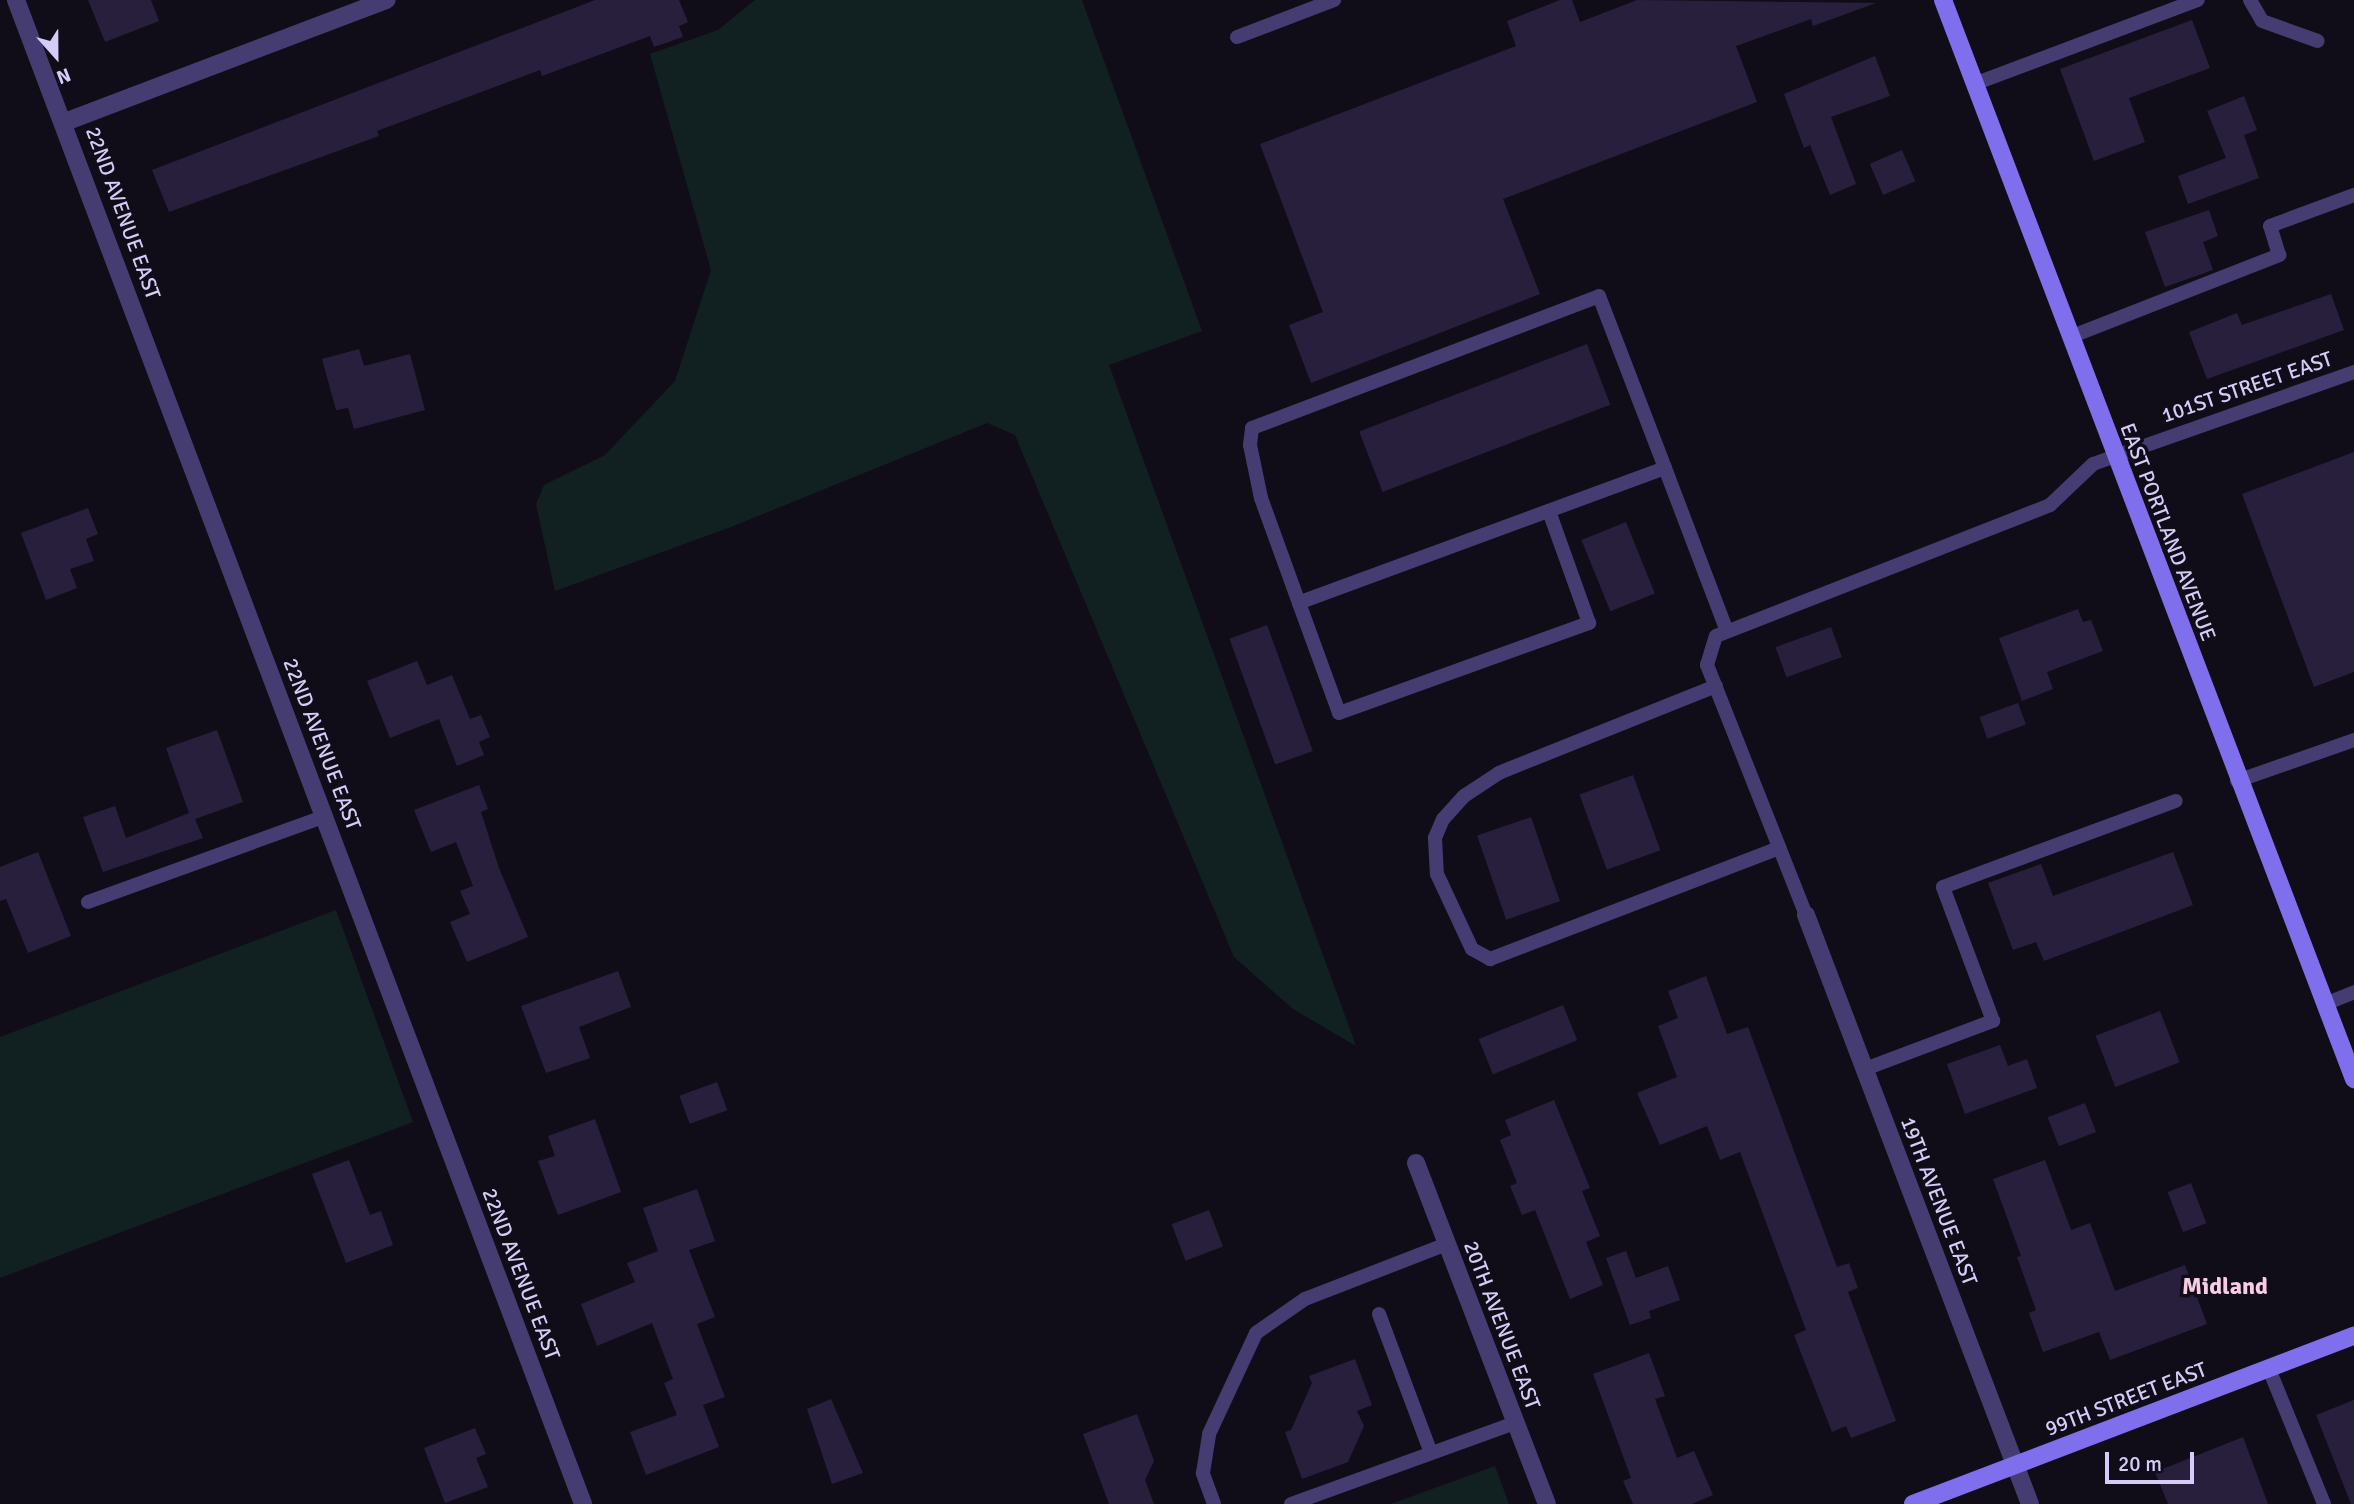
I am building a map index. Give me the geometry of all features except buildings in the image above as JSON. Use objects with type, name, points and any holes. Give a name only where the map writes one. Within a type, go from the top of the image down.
[{"type":"main road","name":"EAST PORTLAND AVENUE","points":[[1943,0],[2238,781],[2354,1079]]},
{"type":"main road","name":"99TH STREET EAST","points":[[1913,1504],[2354,1336]]},
{"type":"street","name":"22ND AVENUE EAST","points":[[16,0],[65,122],[583,1504]]},
{"type":"street","points":[[65,122],[387,0]]},
{"type":"street","name":"19TH AVENUE EAST","points":[[1806,915],[2030,1504]]},
{"type":"street","name":"20TH AVENUE EAST","points":[[1416,1163],[1547,1504]]},
{"type":"lane","points":[[1237,37],[1334,0]]},
{"type":"lane","points":[[1974,84],[2198,0]]},
{"type":"lane","points":[[2249,0],[2262,21],[2318,41]]},
{"type":"lane","points":[[2070,337],[2279,255],[2270,226],[2354,195]]},
{"type":"lane","points":[[1549,511],[1589,622],[1339,713],[1252,469],[1252,428],[1600,296],[1727,631],[1716,636],[1707,664],[1806,915]]},
{"type":"lane","name":"101ST STREET EAST","points":[[1727,631],[2050,505],[2082,472],[2114,455],[2354,372]]},
{"type":"lane","points":[[1299,603],[1665,468]]},
{"type":"lane","points":[[1716,687],[1499,773],[1464,796],[1443,819],[1436,838],[1437,874],[1472,949],[1490,960],[1780,848]]},
{"type":"lane","points":[[2238,781],[2354,740]]},
{"type":"lane","points":[[1865,1069],[1993,1021],[1943,887],[2176,801]]},
{"type":"lane","points":[[89,902],[325,816]]},
{"type":"lane","points":[[2325,1004],[2354,992]]},
{"type":"lane","points":[[1214,1504],[1203,1473],[1209,1434],[1256,1333],[1305,1299],[1447,1244]]},
{"type":"lane","points":[[1379,1314],[1431,1453]]},
{"type":"lane","points":[[2269,1369],[2324,1504]]},
{"type":"lane","points":[[1291,1504],[1516,1423]]},
{"type":"shaded area","points":[[755,0],[1082,0],[1202,331],[1109,365],[1356,1046],[1293,1009],[1234,957],[1015,435],[987,423],[731,527],[555,591],[536,504],[544,485],[605,455],[675,381],[711,270],[650,54],[718,30]]},
{"type":"shaded area","points":[[336,910],[413,1122],[0,1278],[0,1037]]},
{"type":"shaded area","points":[[1495,1466],[1509,1504],[1391,1504]]},
{"type":"district","name":"Midland","points":[[2225,1287]]}]
